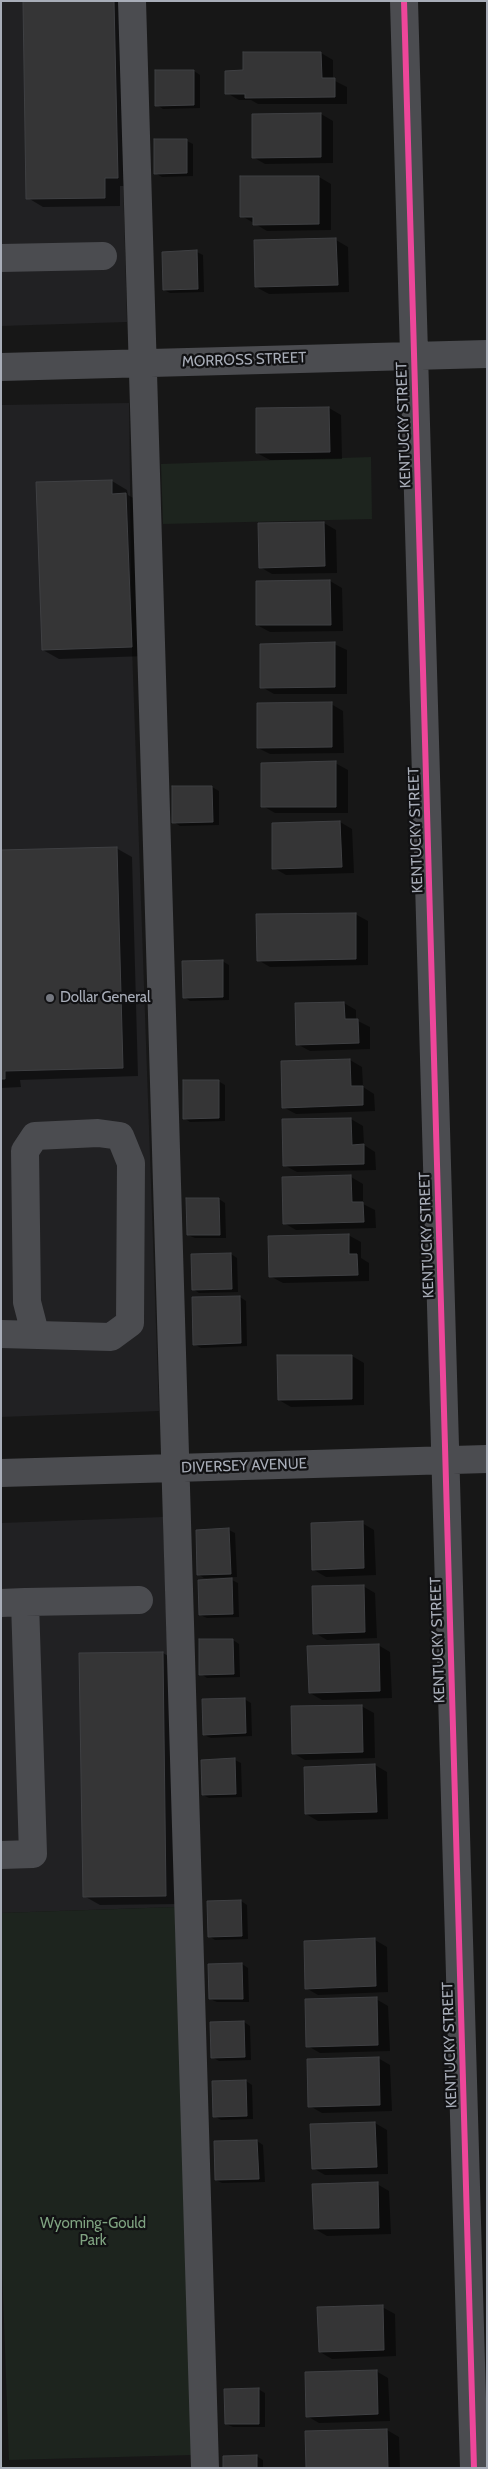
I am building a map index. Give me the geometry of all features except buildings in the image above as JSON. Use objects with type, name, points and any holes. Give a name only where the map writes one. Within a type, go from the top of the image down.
[{"type":"street","points":[[132,1],[141,363],[177,1468],[205,2468]]},
{"type":"street","name":"KENTUCKY STREET","points":[[404,1],[474,2468]]},
{"type":"street","points":[[1,258],[103,256]]},
{"type":"street","name":"MORROSS STREET","points":[[1,367],[487,354]]},
{"type":"street","points":[[1,1334],[35,1333],[74,1338],[111,1337],[130,1323],[131,1163],[120,1136],[98,1133],[35,1136],[26,1151],[27,1302],[35,1333]]},
{"type":"street","name":"DIVERSEY AVENUE","points":[[1,1474],[487,1459]]},
{"type":"street","points":[[1,1855],[33,1854],[13,1603],[138,1600]]},
{"type":"shaded area","points":[[1,1],[118,1],[127,322],[1,326]]},
{"type":"shaded area","points":[[129,403],[132,647],[159,1411],[1,1417],[1,405]]},
{"type":"shaded area","points":[[163,1517],[176,1907],[1,1913],[1,1523]]},
{"type":"green space","points":[[371,457],[372,519],[163,524],[161,464]]},
{"type":"green space","name":"Wyoming-Gould Park","points":[[176,1907],[192,2455],[9,2460],[1,2240],[1,1913]]},
{"type":"cycle path","points":[[404,1],[474,2468]]},
{"type":"place","name":"Dollar General","points":[[50,998]]}]
